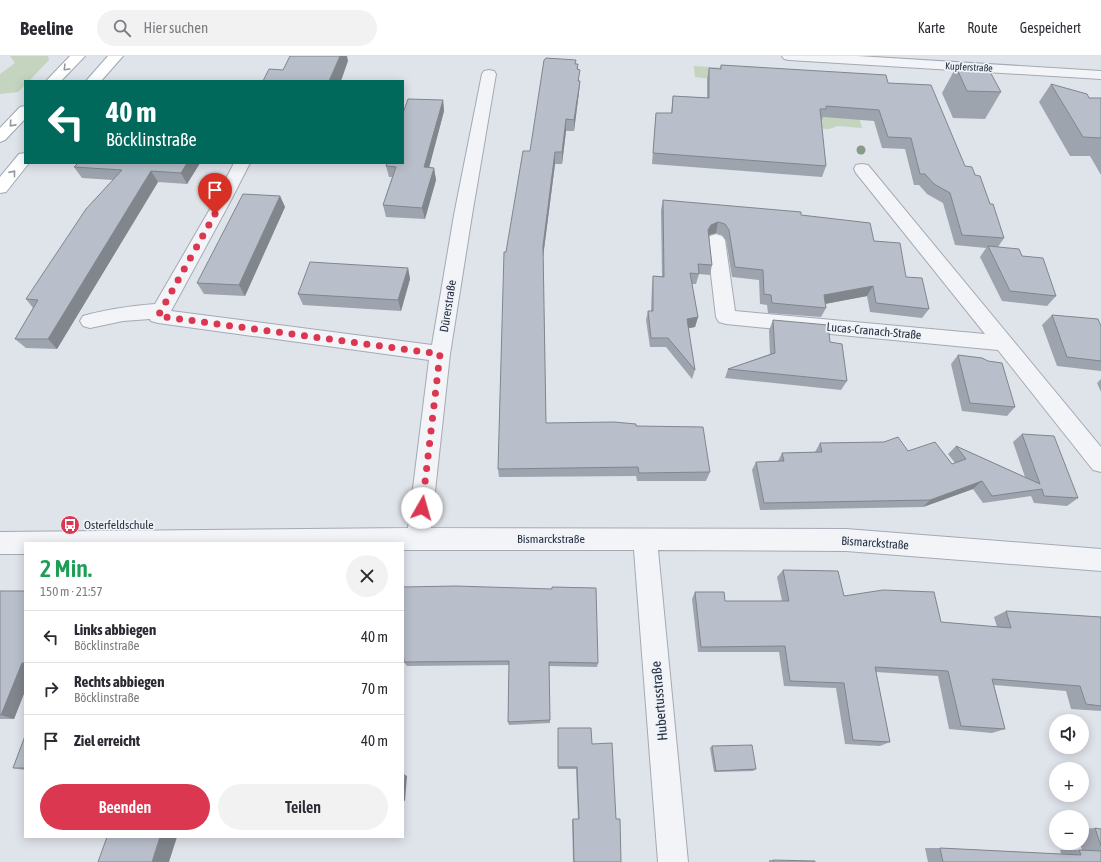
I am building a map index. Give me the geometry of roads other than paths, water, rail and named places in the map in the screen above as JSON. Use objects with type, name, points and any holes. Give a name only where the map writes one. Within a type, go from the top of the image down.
[{"type":"main road","points":[[54,80],[78,56]]},
{"type":"main road","points":[[94,80],[116,56]]},
{"type":"main road","points":[[0,137],[24,111]]},
{"type":"main road","points":[[0,188],[24,159]]},
{"type":"street","name":"Kupferstraße","points":[[789,56],[1101,75]]},
{"type":"street","name":"Dürerstraße","points":[[418,539],[440,354],[463,214],[489,74]]},
{"type":"street","points":[[241,164],[222,202],[158,316],[440,354]]},
{"type":"street","points":[[862,169],[1005,343],[1101,463]]},
{"type":"street","name":"Lucas-Cranach-Straße","points":[[716,240],[726,318],[1005,343]]},
{"type":"street","points":[[90,321],[123,314],[160,311]]},
{"type":"street","name":"Bismarckstraße","points":[[104,542],[418,539],[846,540],[1101,560]]},
{"type":"street","name":"Hubertusstraße","points":[[645,540],[673,862]]},
{"type":"street","name":"Bismarckstraße","points":[[0,543],[24,543]]},
{"type":"place","name":"Osterfeldschule","points":[[70,525]]}]
